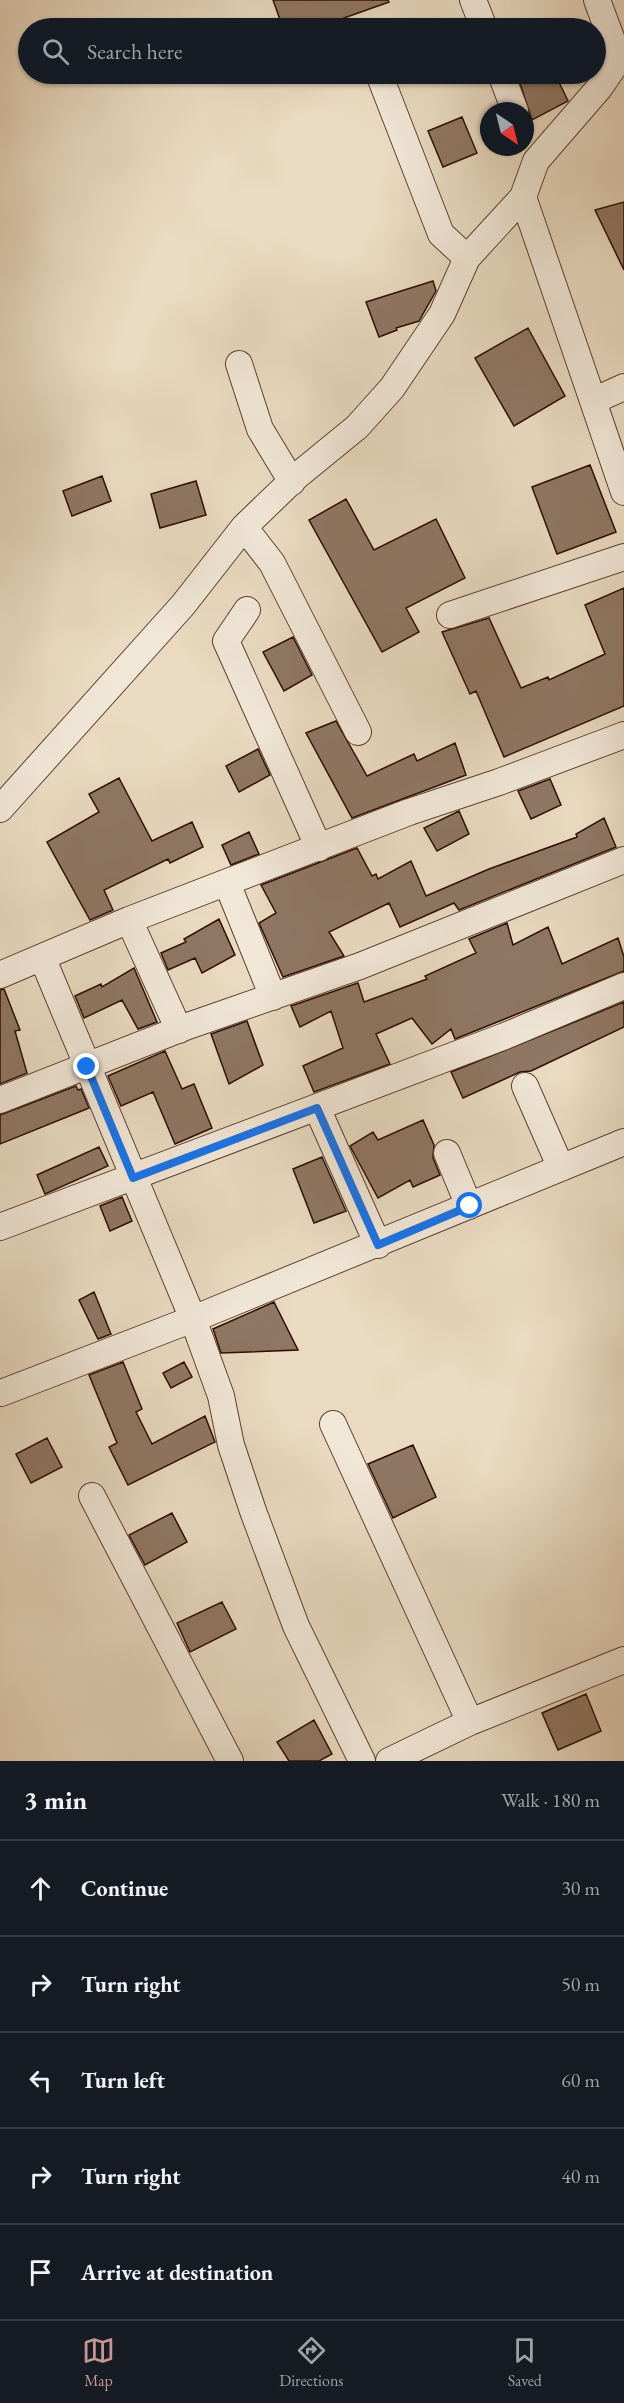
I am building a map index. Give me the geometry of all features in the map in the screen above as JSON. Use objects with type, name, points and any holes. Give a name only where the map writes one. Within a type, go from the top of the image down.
[{"type":"street","points":[[474,0],[480,18]]},
{"type":"street","points":[[597,0],[604,18]]},
{"type":"street","points":[[606,24],[619,59],[606,78]]},
{"type":"street","points":[[383,84],[441,234],[467,258]]},
{"type":"street","points":[[505,84],[512,102]]},
{"type":"street","points":[[534,146],[602,84]]},
{"type":"street","points":[[529,156],[523,197],[624,492]]},
{"type":"street","points":[[0,810],[183,605],[244,527],[291,482],[357,427],[392,388],[442,314],[467,258],[523,197]]},
{"type":"street","points":[[239,364],[260,429],[291,482]]},
{"type":"street","points":[[593,400],[624,387]]},
{"type":"street","points":[[244,527],[272,563],[358,732]]},
{"type":"street","points":[[450,615],[624,557]]},
{"type":"street","points":[[247,610],[226,641],[319,848]]},
{"type":"street","points":[[0,975],[129,920],[624,735]]},
{"type":"street","points":[[0,1100],[179,1030],[360,966],[624,860]]},
{"type":"street","points":[[227,883],[273,997]]},
{"type":"street","points":[[129,920],[179,1030]]},
{"type":"street","points":[[42,957],[193,1319],[221,1396],[231,1445],[292,1616],[362,1761]]},
{"type":"street","points":[[0,1227],[317,1108],[406,1071],[505,1036],[624,986]]},
{"type":"street","points":[[525,1086],[561,1168]]},
{"type":"street","points":[[317,1108],[378,1245]]},
{"type":"street","points":[[1,1393],[378,1245],[624,1142]]},
{"type":"street","points":[[447,1153],[470,1206]]},
{"type":"street","points":[[333,1424],[470,1722]]},
{"type":"street","points":[[92,1496],[230,1761]]},
{"type":"street","points":[[389,1761],[470,1722],[624,1660]]},
{"type":"building","points":[[273,0],[388,0],[389,2],[344,18],[279,18]]},
{"type":"building","points":[[520,84],[560,84],[568,101],[534,119],[534,102],[526,102]]},
{"type":"building","points":[[462,117],[477,153],[443,167],[428,131]]},
{"type":"building","points":[[624,202],[624,270],[595,210]]},
{"type":"building","points":[[433,281],[436,291],[419,321],[396,328],[397,330],[379,337],[366,302]]},
{"type":"building","points":[[528,328],[565,396],[514,426],[475,358]]},
{"type":"building","points":[[590,465],[616,532],[557,554],[532,487]]},
{"type":"building","points":[[102,476],[111,501],[72,516],[63,491]]},
{"type":"building","points":[[196,481],[206,515],[160,528],[151,494]]},
{"type":"building","points":[[346,499],[374,550],[436,519],[465,578],[406,608],[419,632],[382,652],[309,520]]},
{"type":"building","points":[[624,588],[624,706],[504,757],[476,691],[470,694],[442,632],[489,618],[521,688],[548,677],[549,680],[605,654],[585,605]]},
{"type":"building","points":[[293,637],[312,675],[284,691],[263,652]]},
{"type":"building","points":[[336,721],[367,776],[414,754],[417,761],[455,743],[466,775],[352,818],[306,733]]},
{"type":"building","points":[[258,749],[270,775],[239,792],[226,766]]},
{"type":"building","points":[[119,778],[152,841],[192,822],[203,847],[170,863],[168,859],[104,890],[113,910],[90,920],[47,842],[99,812],[89,794]]},
{"type":"building","points":[[550,779],[561,805],[531,819],[518,791]]},
{"type":"building","points":[[459,811],[469,834],[437,851],[424,828]]},
{"type":"building","points":[[604,818],[616,847],[459,910],[454,903],[400,927],[389,903],[329,932],[344,956],[283,977],[259,923],[276,913],[261,885],[357,848],[372,876],[376,874],[378,879],[411,861],[426,896],[489,869],[577,837],[576,834]]},
{"type":"building","points":[[249,832],[259,854],[231,865],[222,845]]},
{"type":"building","points":[[219,919],[235,955],[202,973],[195,958],[168,970],[161,953],[186,942],[184,939]]},
{"type":"building","points":[[507,923],[513,945],[548,927],[562,964],[618,938],[624,957],[624,971],[455,1039],[451,1029],[432,1044],[412,1018],[376,1034],[390,1064],[314,1092],[303,1066],[343,1048],[331,1011],[300,1027],[291,1006],[358,983],[364,1002],[427,979],[425,976],[476,953],[469,939]]},
{"type":"building","points":[[134,968],[157,1022],[138,1029],[122,1000],[84,1018],[75,996],[101,984],[102,987]]},
{"type":"building","points":[[4,989],[20,1030],[15,1031],[27,1073],[0,1084],[0,990]]},
{"type":"building","points":[[624,1002],[624,1027],[531,1071],[520,1072],[463,1098],[451,1072]]},
{"type":"building","points":[[247,1021],[263,1065],[229,1084],[211,1034]]},
{"type":"building","points":[[165,1051],[182,1089],[194,1084],[212,1128],[175,1144],[153,1092],[121,1106],[108,1076]]},
{"type":"building","points":[[76,1086],[78,1090],[81,1089],[89,1108],[0,1144],[0,1115]]},
{"type":"building","points":[[423,1120],[434,1145],[433,1158],[440,1175],[413,1187],[410,1180],[378,1198],[350,1146],[373,1132],[378,1140]]},
{"type":"building","points":[[99,1147],[108,1166],[45,1194],[37,1175]]},
{"type":"building","points":[[322,1157],[346,1211],[314,1223],[293,1169]]},
{"type":"building","points":[[122,1197],[132,1221],[110,1231],[100,1206]]},
{"type":"building","points":[[94,1292],[111,1334],[98,1339],[79,1300]]},
{"type":"building","points":[[274,1302],[298,1350],[221,1353],[213,1329]]},
{"type":"building","points":[[123,1362],[142,1409],[136,1412],[152,1444],[205,1416],[215,1442],[128,1485],[109,1447],[117,1443],[89,1375]]},
{"type":"building","points":[[184,1362],[192,1377],[171,1388],[163,1373]]},
{"type":"building","points":[[47,1438],[62,1467],[31,1483],[16,1454]]},
{"type":"building","points":[[413,1445],[436,1497],[393,1518],[368,1464]]},
{"type":"building","points":[[172,1513],[187,1542],[145,1565],[129,1535]]},
{"type":"building","points":[[222,1602],[236,1629],[190,1652],[177,1623]]},
{"type":"building","points":[[586,1694],[601,1731],[558,1750],[542,1713]]},
{"type":"building","points":[[314,1720],[332,1754],[319,1761],[289,1761],[277,1742]]},
{"type":"route","points":[[87,1067],[133,1178],[317,1108],[378,1245],[470,1206]]}]
